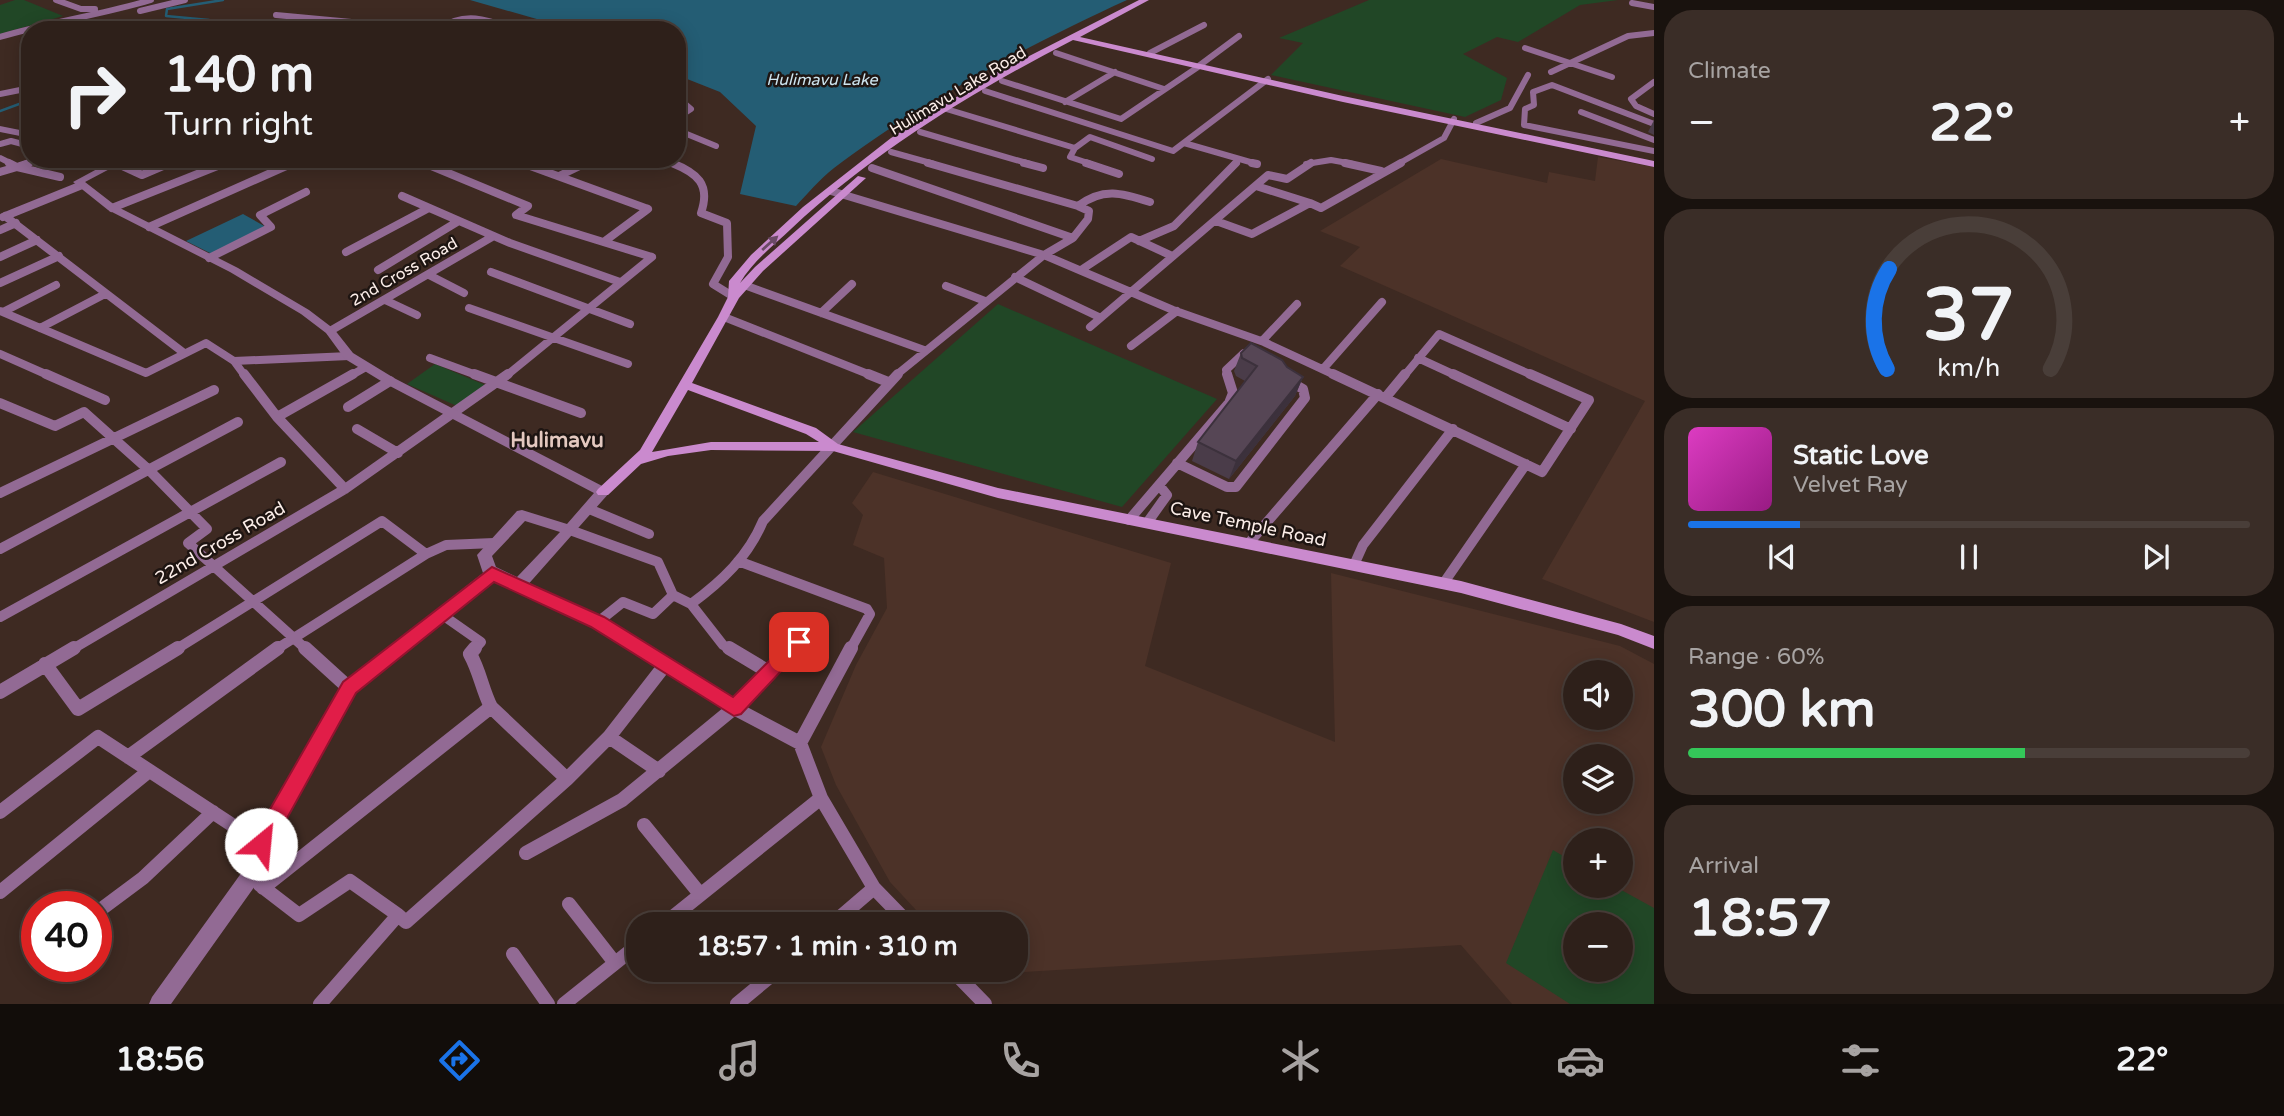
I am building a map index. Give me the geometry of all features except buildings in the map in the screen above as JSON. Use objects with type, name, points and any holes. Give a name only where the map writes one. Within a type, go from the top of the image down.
[{"type":"main road","name":"Hulimavu Lake Road","points":[[603,492],[637,461],[686,385],[724,317],[734,297],[735,281],[755,257],[894,140],[1145,0]]},
{"type":"main road","name":"Hulimavu Lake Road","points":[[734,297],[747,286],[759,269],[842,194],[891,152],[948,110],[1056,53],[1078,37],[1157,1]]},
{"type":"main road","points":[[1078,37],[1199,66]]},
{"type":"main road","points":[[1078,37],[1266,81],[1654,161]]},
{"type":"main road","points":[[1454,121],[1476,123],[1654,161]]},
{"type":"main road","name":"Cave Temple Road","points":[[686,385],[811,431],[833,447]]},
{"type":"main road","name":"Cave Temple Road","points":[[637,461],[667,452],[711,446],[833,447],[998,494],[1354,565],[1534,605],[1621,630],[1654,643]]},
{"type":"street","points":[[56,0],[91,10],[127,0]]},
{"type":"street","points":[[61,21],[151,0]]},
{"type":"street","points":[[61,21],[140,11],[185,0]]},
{"type":"street","points":[[1632,4],[1654,8]]},
{"type":"street","points":[[276,15],[347,21]]},
{"type":"street","points":[[448,21],[463,16],[482,21]]},
{"type":"street","points":[[1150,53],[1204,25]]},
{"type":"street","points":[[0,39],[21,33]]},
{"type":"street","points":[[1552,72],[1628,36],[1654,33]]},
{"type":"street","points":[[0,39],[21,34]]},
{"type":"street","points":[[1002,81],[1121,119],[1239,36]]},
{"type":"street","points":[[1525,48],[1612,77]]},
{"type":"street","points":[[1056,53],[1164,89]]},
{"type":"street","points":[[1065,102],[1115,72]]},
{"type":"street","points":[[1476,123],[1510,108],[1528,75]]},
{"type":"street","points":[[985,91],[1172,151],[1266,81]]},
{"type":"street","points":[[1654,82],[1631,99],[1636,106],[1654,114]]},
{"type":"street","points":[[1654,124],[1552,85],[1533,92],[1534,105],[1525,109],[1523,122],[1524,125],[1537,130],[1654,151]]},
{"type":"street","points":[[0,94],[21,90]]},
{"type":"street","points":[[948,110],[1075,148]]},
{"type":"street","points":[[1581,112],[1654,140]]},
{"type":"street","points":[[1256,186],[1321,208],[1381,171],[1444,138],[1454,121]]},
{"type":"street","points":[[0,129],[21,133]]},
{"type":"street","points":[[920,132],[1044,168]]},
{"type":"street","points":[[686,134],[716,146]]},
{"type":"street","points":[[1119,174],[1070,157],[1075,148],[1090,137],[1152,159]]},
{"type":"street","points":[[0,144],[11,141],[21,144]]},
{"type":"street","points":[[1184,143],[1256,164]]},
{"type":"street","points":[[691,604],[715,587],[756,540],[763,522],[833,447],[888,382],[1015,277],[1073,237],[1088,219],[1089,211],[1078,206],[891,152]]},
{"type":"street","points":[[0,158],[21,168]]},
{"type":"street","points":[[1139,241],[1174,226],[1239,159]]},
{"type":"street","points":[[1090,327],[1268,175],[1287,179],[1298,165],[1313,160],[1381,171]]},
{"type":"street","points":[[0,172],[21,166]]},
{"type":"street","points":[[22,168],[60,177]]},
{"type":"street","points":[[102,168],[78,182],[112,208],[209,258],[305,313],[330,331],[349,356],[390,381],[603,492],[520,584]]},
{"type":"street","points":[[128,168],[142,175],[158,168]]},
{"type":"street","points":[[112,208],[212,168]]},
{"type":"street","points":[[149,227],[281,168]]},
{"type":"street","points":[[437,168],[528,206],[516,215],[606,242],[648,209],[537,168]]},
{"type":"street","points":[[559,176],[575,168]]},
{"type":"street","points":[[683,168],[700,176],[705,183],[702,213],[727,223],[728,257],[713,284],[734,297]]},
{"type":"street","points":[[872,168],[1073,237]]},
{"type":"street","points":[[3,217],[82,185]]},
{"type":"street","points":[[1078,206],[1104,190],[1150,202]]},
{"type":"street","points":[[209,258],[271,227],[260,215],[306,191]]},
{"type":"street","points":[[831,191],[1044,255],[1177,311],[1262,341],[1382,395],[1542,472],[1589,400],[1439,334],[1382,395],[1248,544]]},
{"type":"street","points":[[402,197],[492,237],[620,282]]},
{"type":"street","points":[[1216,221],[1252,234],[1310,203]]},
{"type":"street","points":[[346,252],[427,209]]},
{"type":"street","points":[[3,217],[16,223],[184,353]]},
{"type":"street","points":[[378,270],[457,222]]},
{"type":"street","points":[[0,230],[16,223]]},
{"type":"street","name":"2nd Cross Road","points":[[330,331],[492,237]]},
{"type":"street","points":[[1081,270],[1131,237],[1172,256]]},
{"type":"street","points":[[0,257],[37,240]]},
{"type":"street","name":"22nd Cross Road","points":[[0,692],[345,489],[453,416],[652,257],[606,242]]},
{"type":"street","points":[[0,283],[59,256]]},
{"type":"street","points":[[491,272],[630,324]]},
{"type":"street","points":[[429,275],[464,293]]},
{"type":"street","points":[[1015,277],[1099,317]]},
{"type":"street","points":[[821,313],[852,284]]},
{"type":"street","points":[[1,312],[56,285]]},
{"type":"street","points":[[747,286],[924,350]]},
{"type":"street","points":[[946,286],[985,301]]},
{"type":"street","points":[[40,328],[105,294]]},
{"type":"street","points":[[385,300],[417,315]]},
{"type":"street","points":[[1323,369],[1382,302]]},
{"type":"street","points":[[1262,341],[1297,304]]},
{"type":"street","points":[[469,309],[628,364]]},
{"type":"street","points":[[1131,346],[1177,311]]},
{"type":"street","points":[[1,312],[146,373],[206,343],[234,361],[277,417],[345,489]]},
{"type":"street","points":[[724,317],[888,382]]},
{"type":"street","points":[[1129,520],[1233,397],[1225,374],[1229,365],[1244,353],[1266,360]]},
{"type":"street","points":[[0,354],[105,400],[55,426],[0,403]]},
{"type":"street","points":[[234,361],[349,356]]},
{"type":"street","points":[[430,358],[581,413]]},
{"type":"street","points":[[1418,358],[1571,429]]},
{"type":"street","points":[[277,417],[366,367]]},
{"type":"street","points":[[1177,463],[1227,486],[1236,487],[1306,396],[1303,389],[1284,379],[1282,370]]},
{"type":"street","points":[[348,407],[390,381]]},
{"type":"street","points":[[0,493],[214,390]]},
{"type":"street","points":[[84,412],[150,471],[207,529],[188,543],[349,688]]},
{"type":"street","points":[[0,549],[238,422]]},
{"type":"street","points":[[357,429],[398,453]]},
{"type":"street","points":[[1354,565],[1363,545],[1453,429]]},
{"type":"street","points":[[0,617],[281,462]]},
{"type":"street","points":[[1443,584],[1526,464]]},
{"type":"street","points":[[1147,523],[1167,495],[1159,485]]},
{"type":"street","points":[[589,509],[649,534]]},
{"type":"street","points":[[769,673],[723,645],[691,604],[673,595],[658,562],[522,515],[484,555],[484,564],[492,574],[520,584],[598,622],[734,708],[800,743],[821,798],[874,888],[897,912]]},
{"type":"street","points":[[45,664],[78,709],[382,521],[426,554]]},
{"type":"street","points":[[128,757],[292,638],[426,554],[446,545],[494,543]]},
{"type":"street","points":[[738,561],[867,609],[870,614],[800,743]]},
{"type":"street","points":[[257,882],[261,844],[349,688],[492,574]]},
{"type":"street","points":[[598,622],[623,602],[653,614],[673,595]]},
{"type":"street","points":[[441,614],[481,642],[470,654],[481,676],[482,689],[491,707],[568,779]]},
{"type":"street","points":[[526,853],[622,800],[734,708],[799,642]]},
{"type":"street","points":[[257,882],[299,915],[350,881],[406,922],[568,779],[609,737],[665,665]]},
{"type":"street","points":[[159,1004],[257,882],[491,707]]},
{"type":"street","points":[[0,812],[98,737],[261,844]]},
{"type":"street","points":[[609,737],[659,771]]},
{"type":"street","points":[[0,892],[149,771]]},
{"type":"street","points":[[679,912],[821,798]]},
{"type":"street","points":[[112,901],[143,878],[213,812]]},
{"type":"street","points":[[644,825],[701,894]]},
{"type":"street","points":[[846,912],[874,888]]},
{"type":"street","points":[[569,904],[615,963]]},
{"type":"street","points":[[320,1004],[398,915]]},
{"type":"street","points":[[513,954],[548,1004]]},
{"type":"street","points":[[564,1004],[626,954]]},
{"type":"street","points":[[737,1004],[764,982]]},
{"type":"street","points":[[964,982],[985,1004]]},
{"type":"shaded area","points":[[1598,157],[1654,167],[1654,622],[1542,579],[1645,401],[1340,266],[1360,247],[1320,231],[1441,159],[1547,183],[1549,172],[1595,181]]},
{"type":"shaded area","points":[[873,472],[1171,563],[1145,666],[1335,742],[1331,573],[1620,646],[1654,664],[1654,1004],[1512,1004],[1461,945],[1028,972],[1028,912],[918,912],[890,882],[836,785],[821,747],[856,665],[887,608],[884,558],[853,545],[863,515],[852,503]]},
{"type":"green space","points":[[24,0],[63,16],[46,21],[21,21],[21,28],[0,34],[0,5]]},
{"type":"green space","points":[[1369,0],[1618,0],[1580,5],[1518,42],[1497,37],[1463,54],[1507,78],[1501,100],[1465,117],[1271,75],[1303,43],[1279,38]]},
{"type":"green space","points":[[998,304],[1217,399],[1122,507],[853,432]]},
{"type":"green space","points":[[435,364],[485,385],[457,406],[407,384]]},
{"type":"green space","points":[[1553,850],[1563,856],[1563,898],[1633,896],[1654,908],[1654,1004],[1570,1004],[1506,963]]},
{"type":"water","name":"Hulimavu Lake","points":[[470,0],[1127,0],[1014,55],[901,121],[834,168],[796,206],[740,194],[756,126],[720,92],[686,79],[686,21],[544,21]]},
{"type":"water","points":[[243,214],[266,227],[212,254],[186,241]]},
{"type":"waterway","points":[[208,21],[166,16],[167,9],[223,0]]},
{"type":"waterway","points":[[0,111],[21,103]]},
{"type":"district","name":"Hulimavu","points":[[557,440]]},
{"type":"route","points":[[261,844],[349,688],[492,574],[520,584],[598,622],[734,708],[799,642]]}]
